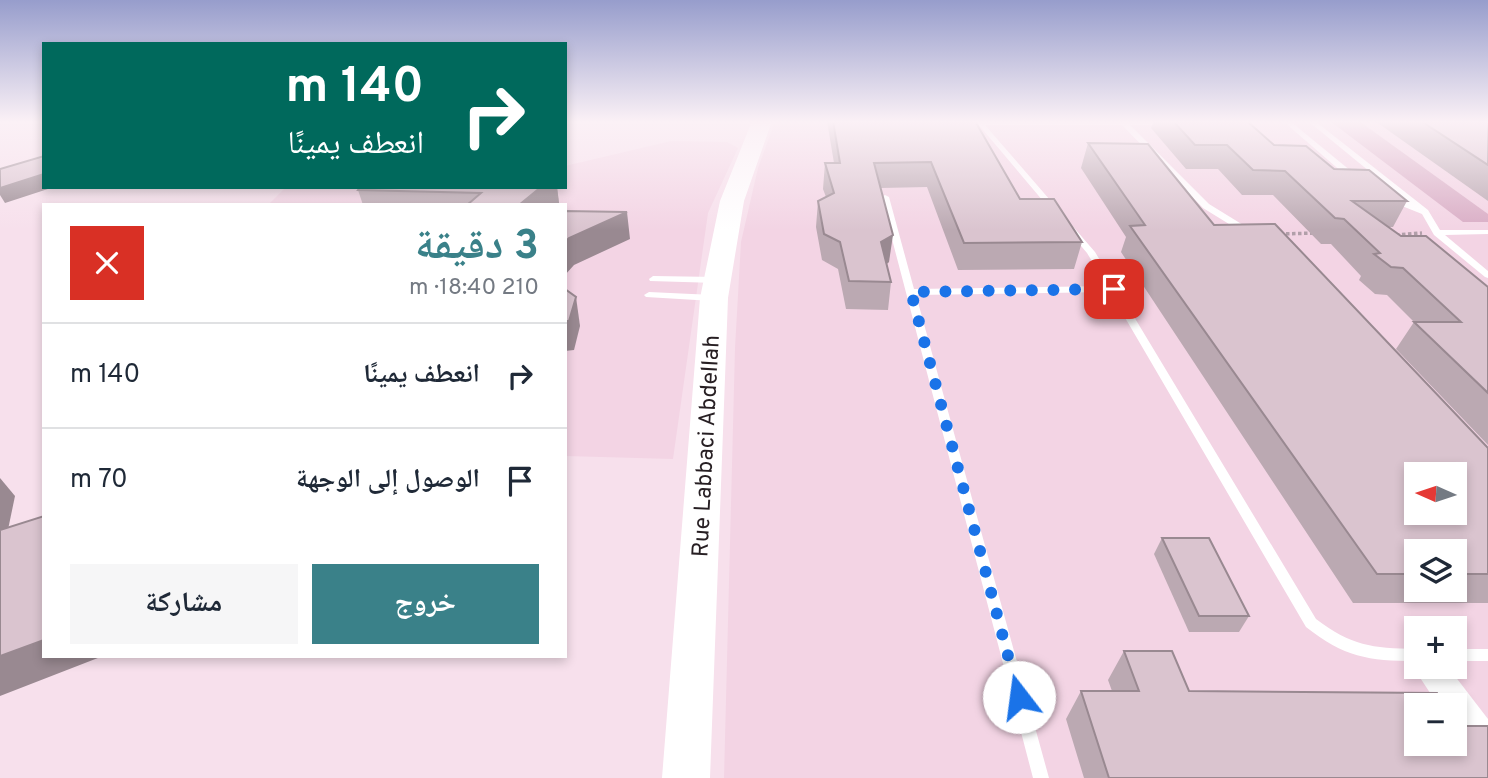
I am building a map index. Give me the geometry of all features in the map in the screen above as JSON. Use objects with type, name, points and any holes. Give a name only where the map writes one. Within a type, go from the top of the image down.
[{"type":"street","name":"Rue Labbaci Abdellah","points":[[686,778],[721,289],[732,201],[748,157]]},
{"type":"street","name":"Rue Labbaci Abdellah","points":[[703,778],[721,289],[740,201],[753,157]]},
{"type":"street","points":[[1438,679],[1488,747]]},
{"type":"lane","points":[[1010,157],[1075,230],[1114,289],[1311,623],[1336,644],[1375,655],[1404,655]]},
{"type":"lane","points":[[1158,157],[1206,206],[1232,224],[1256,235]]},
{"type":"lane","points":[[1329,157],[1364,187],[1341,177]]},
{"type":"lane","points":[[1356,157],[1425,212],[1437,233],[1488,275]]},
{"type":"lane","points":[[885,197],[1041,778]]},
{"type":"lane","points":[[1388,197],[1425,212]]},
{"type":"lane","points":[[1437,233],[1488,232]]},
{"type":"lane","points":[[653,279],[721,289]]},
{"type":"lane","points":[[649,295],[721,289]]},
{"type":"lane","points":[[911,292],[1114,289]]},
{"type":"lane","points":[[1467,655],[1488,655]]},
{"type":"path","points":[[1390,235],[1437,233]]},
{"type":"path","points":[[1256,235],[1326,234]]},
{"type":"shaded area","points":[[602,157],[734,157],[708,213],[673,459],[567,456],[567,203],[270,203],[284,189],[567,189],[567,166]]},
{"type":"shaded area","points":[[762,157],[1488,157],[1488,778],[724,778],[735,348],[741,242]]},
{"type":"shaded area","points":[[1378,157],[1409,157],[1488,214],[1488,222],[1463,222]]},
{"type":"building","points":[[42,157],[42,175],[0,188],[0,169]]},
{"type":"building","points":[[839,157],[996,157],[1020,199],[1054,199],[1082,242],[964,243],[931,162],[874,163],[893,235],[881,242],[891,282],[849,281],[840,242],[824,234],[818,201],[834,193],[825,163],[840,163]]},
{"type":"building","points":[[1098,157],[1159,157],[1214,225],[1275,224],[1488,448],[1488,574],[1467,574],[1467,539],[1404,539],[1404,574],[1377,574],[1130,226],[1145,225]]},
{"type":"building","points":[[1240,157],[1320,157],[1334,169],[1369,170],[1407,201],[1352,201],[1401,236],[1426,236],[1488,287],[1488,393],[1414,322],[1461,322],[1403,268],[1391,267],[1374,254],[1380,253],[1344,219],[1335,218],[1285,171],[1253,170]]},
{"type":"building","points":[[1476,157],[1488,157],[1488,165]]},
{"type":"building","points":[[539,189],[521,203],[469,203],[481,193],[358,190]]},
{"type":"building","points":[[567,211],[627,212],[567,240]]},
{"type":"building","points":[[567,290],[576,297],[567,321]]},
{"type":"building","points":[[42,517],[42,641],[0,656],[0,530]]},
{"type":"building","points":[[1162,538],[1209,538],[1249,616],[1199,616]]},
{"type":"building","points":[[1124,651],[1172,651],[1189,691],[1437,693],[1404,693],[1404,756],[1467,756],[1467,726],[1488,726],[1488,778],[1109,778],[1081,691],[1139,691]]},
{"type":"route","points":[[1019,697],[911,292],[1114,289]]}]
